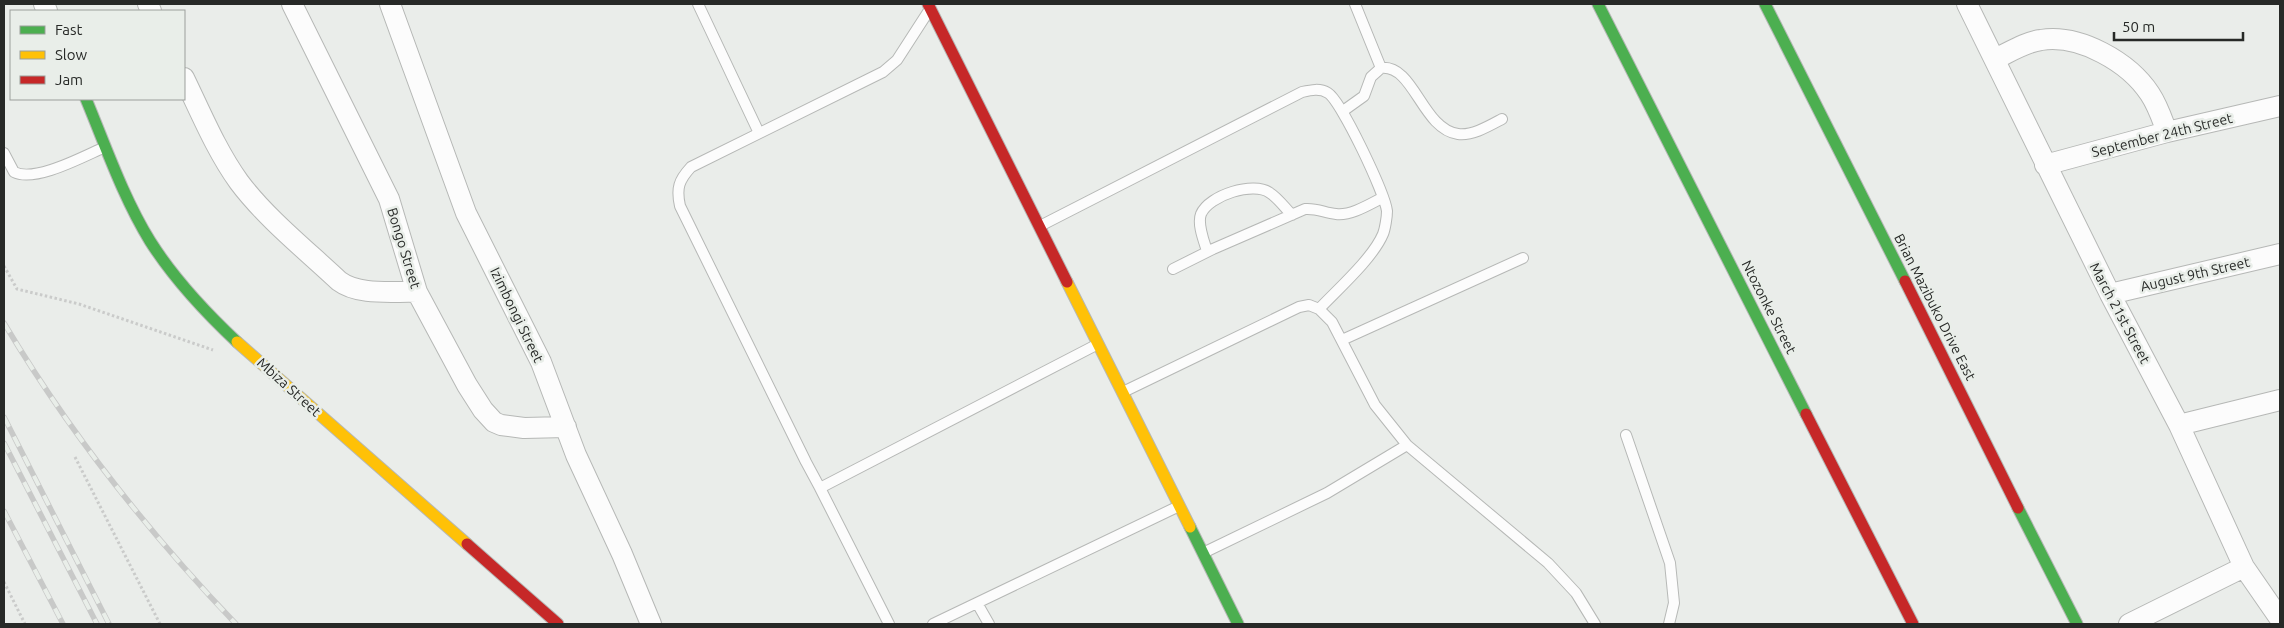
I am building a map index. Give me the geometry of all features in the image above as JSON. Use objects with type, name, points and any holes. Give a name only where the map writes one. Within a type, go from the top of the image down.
[{"type":"street","name":"Bongo Street","points":[[292,4],[389,199],[417,292],[467,385],[483,410],[494,422],[501,425],[524,428],[566,427]]},
{"type":"street","name":"Izimbongi Street","points":[[390,4],[466,213],[541,362],[576,455],[622,554],[651,624]]},
{"type":"street","name":"Ntozonke Street","points":[[1598,4],[1913,624]]},
{"type":"street","name":"Brian Mazibuko Drive East","points":[[1765,4],[2077,624]]},
{"type":"street","name":"March 21st Street","points":[[1967,4],[1996,59],[2045,165],[2179,425],[2244,567],[2280,619]]},
{"type":"street","points":[[931,5],[1238,624]]},
{"type":"street","points":[[1996,59],[2024,45],[2040,40],[2064,41],[2088,47],[2117,62],[2136,77],[2158,108],[2166,132]]},
{"type":"street","points":[[185,80],[219,150],[239,181],[254,200],[339,281],[346,286],[357,289],[417,292]]},
{"type":"street","name":"Mbiza Street","points":[[86,100],[152,244],[173,274],[200,305],[269,370],[558,624]]},
{"type":"street","name":"September 24th Street","points":[[2045,165],[2166,132],[2280,106]]},
{"type":"street","name":"August 9th Street","points":[[2110,294],[2280,254]]},
{"type":"street","points":[[2179,425],[2280,400]]},
{"type":"street","points":[[2130,624],[2244,567]]},
{"type":"lane","points":[[698,4],[758,134]]},
{"type":"lane","points":[[1354,4],[1381,68]]},
{"type":"lane","points":[[889,624],[680,206],[678,194],[681,179],[691,167],[883,72],[897,60],[931,5]]},
{"type":"lane","points":[[1343,111],[1364,96],[1371,77],[1381,68],[1394,69],[1402,76],[1434,120],[1446,129],[1458,134],[1486,128],[1502,119]]},
{"type":"lane","points":[[1040,226],[1302,92],[1318,89],[1328,93],[1343,111],[1387,212],[1384,233],[1372,251],[1319,309]]},
{"type":"lane","points":[[4,152],[14,172],[26,175],[44,172],[106,146]]},
{"type":"lane","points":[[1207,251],[1200,226],[1201,214],[1210,204],[1223,196],[1250,188],[1261,189],[1270,193],[1292,215]]},
{"type":"lane","points":[[1173,269],[1207,251],[1305,210],[1315,208],[1337,215],[1352,211],[1382,198]]},
{"type":"lane","points":[[1342,340],[1523,258]]},
{"type":"lane","points":[[1123,392],[1299,307],[1309,305],[1319,309],[1332,322],[1375,405],[1407,445],[1548,563],[1576,593],[1595,624]]},
{"type":"lane","points":[[820,488],[1098,344]]},
{"type":"lane","points":[[1626,434],[1670,562],[1674,602],[1669,624]]},
{"type":"lane","points":[[1203,553],[1327,493],[1407,445]]},
{"type":"lane","points":[[932,624],[1179,506]]},
{"type":"lane","points":[[977,603],[989,624]]},
{"type":"path","points":[[4,266],[17,289],[79,304],[216,352]]},
{"type":"path","points":[[75,457],[160,624]]},
{"type":"path","points":[[4,582],[25,624]]},
{"type":"railway","points":[[4,323],[55,403],[111,480],[203,589],[236,624]]},
{"type":"railway","points":[[4,417],[109,624]]},
{"type":"railway","points":[[4,443],[97,624]]},
{"type":"railway","points":[[4,511],[63,624]]},
{"type":"traffic: fast","points":[[1598,4],[1806,414]]},
{"type":"traffic: fast","points":[[1765,4],[1905,281]]},
{"type":"traffic: fast","points":[[86,100],[123,189],[150,241],[169,269],[190,294],[237,342]]},
{"type":"traffic: fast","points":[[2018,508],[2077,624]]},
{"type":"traffic: fast","points":[[1190,527],[1238,624]]},
{"type":"traffic: slow","points":[[1067,282],[1190,527]]},
{"type":"traffic: slow","points":[[237,342],[467,544]]},
{"type":"traffic: jam","points":[[928,4],[1067,282]]},
{"type":"traffic: jam","points":[[1905,281],[2018,508]]},
{"type":"traffic: jam","points":[[1806,414],[1913,624]]},
{"type":"traffic: jam","points":[[467,544],[558,624]]}]
